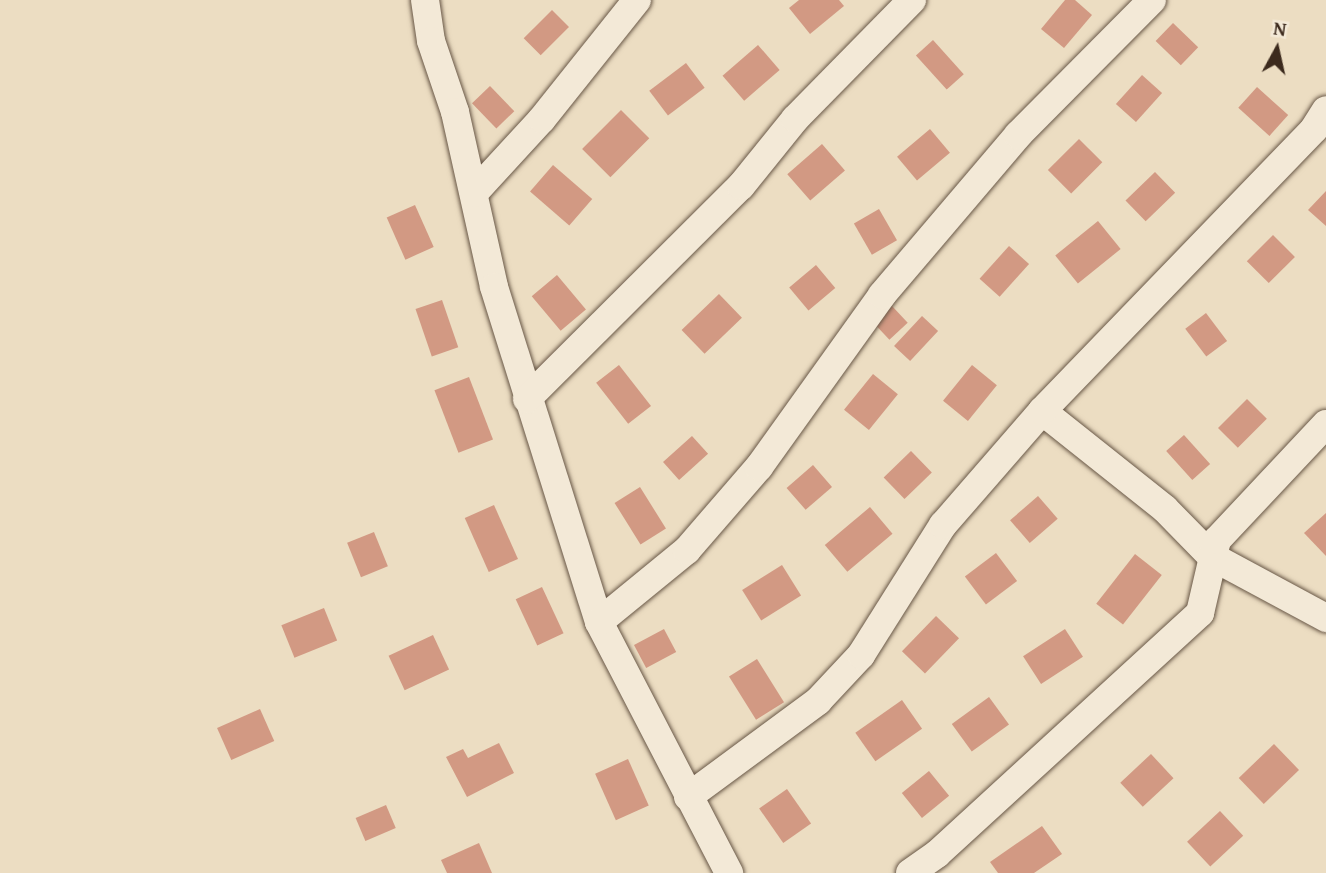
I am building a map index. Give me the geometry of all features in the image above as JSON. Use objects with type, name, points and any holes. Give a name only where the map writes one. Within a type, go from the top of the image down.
[{"type":"street","points":[[425,0],[431,41],[455,112],[494,288],[599,622],[729,873]]},
{"type":"street","points":[[474,193],[542,119],[637,0]]},
{"type":"street","points":[[527,399],[723,205],[795,119],[912,0]]},
{"type":"street","points":[[599,622],[687,550],[759,467],[882,295],[1018,135],[1152,0]]},
{"type":"street","points":[[688,797],[818,701],[861,656],[943,525],[1042,411],[1314,129],[1326,110]]},
{"type":"street","points":[[1042,411],[1165,509],[1211,556],[1326,618]]},
{"type":"street","points":[[909,873],[937,854],[1200,613],[1212,575],[1211,556],[1217,540],[1326,424]]},
{"type":"building","points":[[799,0],[839,0],[844,6],[810,34],[789,8]]},
{"type":"building","points":[[1065,0],[1075,0],[1092,15],[1064,48],[1041,29]]},
{"type":"building","points":[[552,10],[569,27],[541,55],[524,38]]},
{"type":"building","points":[[1173,23],[1198,47],[1181,65],[1156,41]]},
{"type":"building","points":[[933,40],[964,74],[947,90],[916,55]]},
{"type":"building","points":[[758,45],[780,70],[744,101],[723,76]]},
{"type":"building","points":[[686,63],[705,88],[668,115],[649,91]]},
{"type":"building","points":[[1142,75],[1162,93],[1136,122],[1116,104]]},
{"type":"building","points":[[490,86],[514,111],[496,129],[472,103]]},
{"type":"building","points":[[1257,87],[1288,115],[1269,136],[1238,108]]},
{"type":"building","points":[[621,110],[649,138],[610,177],[582,149]]},
{"type":"building","points":[[930,129],[950,153],[917,180],[897,157]]},
{"type":"building","points":[[1079,139],[1102,162],[1071,193],[1048,170]]},
{"type":"building","points":[[822,144],[845,170],[810,201],[787,174]]},
{"type":"building","points":[[553,165],[592,199],[569,226],[530,191]]},
{"type":"building","points":[[1155,172],[1175,193],[1146,221],[1126,200]]},
{"type":"building","points":[[1326,191],[1326,226],[1308,210]]},
{"type":"building","points":[[415,205],[434,247],[405,260],[387,218]]},
{"type":"building","points":[[879,209],[897,240],[872,255],[854,224]]},
{"type":"building","points":[[1098,221],[1121,249],[1078,284],[1055,256]]},
{"type":"building","points":[[1273,235],[1295,257],[1269,283],[1247,261]]},
{"type":"building","points":[[1009,246],[1029,264],[1000,297],[980,279]]},
{"type":"building","points":[[816,265],[835,288],[808,310],[789,287]]},
{"type":"building","points":[[557,275],[586,309],[561,331],[532,296]]},
{"type":"building","points":[[719,294],[742,318],[705,354],[682,330]]},
{"type":"building","points":[[442,300],[458,347],[432,356],[416,309]]},
{"type":"building","points":[[892,306],[908,323],[889,340],[874,323]]},
{"type":"building","points":[[1206,313],[1227,341],[1206,357],[1185,329]]},
{"type":"building","points":[[922,316],[938,331],[910,361],[894,346]]},
{"type":"building","points":[[619,365],[651,406],[628,424],[596,383]]},
{"type":"building","points":[[972,365],[997,385],[968,421],[943,401]]},
{"type":"building","points":[[873,374],[898,394],[869,430],[844,410]]},
{"type":"building","points":[[469,377],[493,440],[458,453],[434,390]]},
{"type":"building","points":[[1247,399],[1267,419],[1238,448],[1218,428]]},
{"type":"building","points":[[1184,435],[1210,464],[1192,480],[1166,451]]},
{"type":"building","points":[[692,436],[708,454],[679,480],[663,462]]},
{"type":"building","points":[[911,451],[932,473],[905,499],[884,477]]},
{"type":"building","points":[[813,465],[832,487],[806,510],[787,488]]},
{"type":"building","points":[[640,487],[666,529],[641,544],[615,503]]},
{"type":"building","points":[[1038,496],[1058,519],[1030,543],[1010,520]]},
{"type":"building","points":[[494,505],[518,559],[489,572],[465,518]]},
{"type":"building","points":[[870,507],[892,534],[847,572],[825,545]]},
{"type":"building","points":[[1326,513],[1326,556],[1304,533]]},
{"type":"building","points":[[374,532],[388,566],[361,577],[347,543]]},
{"type":"building","points":[[996,553],[1017,581],[986,604],[965,576]]},
{"type":"building","points":[[1135,554],[1162,575],[1123,625],[1096,604]]},
{"type":"building","points":[[782,565],[801,596],[761,620],[742,590]]},
{"type":"building","points":[[542,587],[564,633],[537,645],[516,599]]},
{"type":"building","points":[[324,608],[337,640],[294,658],[281,625]]},
{"type":"building","points":[[936,616],[959,638],[925,673],[902,651]]},
{"type":"building","points":[[664,629],[676,652],[646,668],[634,645]]},
{"type":"building","points":[[1065,629],[1083,657],[1041,684],[1023,656]]},
{"type":"building","points":[[433,635],[449,669],[405,690],[389,656]]},
{"type":"building","points":[[757,659],[784,702],[756,720],[729,676]]},
{"type":"building","points":[[989,697],[1009,725],[972,752],[952,724]]},
{"type":"building","points":[[902,700],[922,729],[875,761],[855,733]]},
{"type":"building","points":[[260,709],[274,741],[231,760],[217,728]]},
{"type":"building","points":[[499,743],[514,773],[467,797],[446,757],[463,749],[468,758]]},
{"type":"building","points":[[1274,744],[1299,770],[1264,804],[1239,778]]},
{"type":"building","points":[[1151,754],[1174,778],[1143,807],[1120,783]]},
{"type":"building","points":[[628,759],[649,806],[616,820],[595,774]]},
{"type":"building","points":[[929,771],[949,796],[922,818],[902,793]]},
{"type":"building","points":[[787,789],[811,823],[783,843],[759,809]]},
{"type":"building","points":[[386,805],[396,828],[365,841],[356,818]]},
{"type":"building","points":[[1220,811],[1243,836],[1210,867],[1187,842]]},
{"type":"building","points":[[1042,826],[1062,854],[1034,873],[998,873],[990,862]]},
{"type":"building","points":[[479,843],[492,873],[447,873],[441,860]]}]
